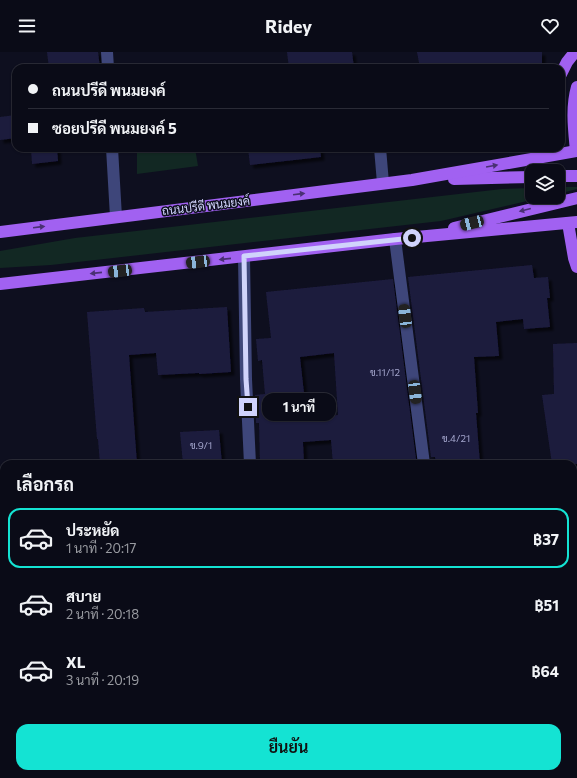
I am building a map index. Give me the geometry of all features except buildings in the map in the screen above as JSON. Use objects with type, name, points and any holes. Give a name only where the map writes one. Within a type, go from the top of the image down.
[{"type":"main road","points":[[565,66],[575,52]]},
{"type":"main road","points":[[577,87],[573,112],[577,151]]},
{"type":"main road","name":"ถนนปรีดี พนมยงค์","points":[[565,152],[577,151]]},
{"type":"main road","name":"ถนนปรีดี พนมยงค์","points":[[412,180],[555,152]]},
{"type":"main road","points":[[565,176],[577,176]]},
{"type":"main road","name":"ถนนปรีดี พนมยงค์","points":[[0,232],[383,183],[412,180],[525,177]]},
{"type":"main road","points":[[412,238],[577,198]]},
{"type":"main road","points":[[0,284],[395,239],[572,222],[574,258],[577,267]]},
{"type":"street","points":[[107,52],[108,64]]},
{"type":"street","points":[[112,152],[116,217]]},
{"type":"street","points":[[380,152],[383,183]]},
{"type":"street","points":[[395,239],[423,460]]},
{"type":"street","points":[[244,256],[246,379],[250,460]]},
{"type":"green space","points":[[137,152],[196,152],[198,166],[137,174]]},
{"type":"green space","points":[[565,187],[577,187],[577,189],[565,192]]},
{"type":"green space","points":[[525,188],[525,201],[441,221],[51,265],[0,268],[0,251],[75,238],[502,189]]},
{"type":"route","points":[[248,407],[246,379],[244,256],[412,238]]}]
